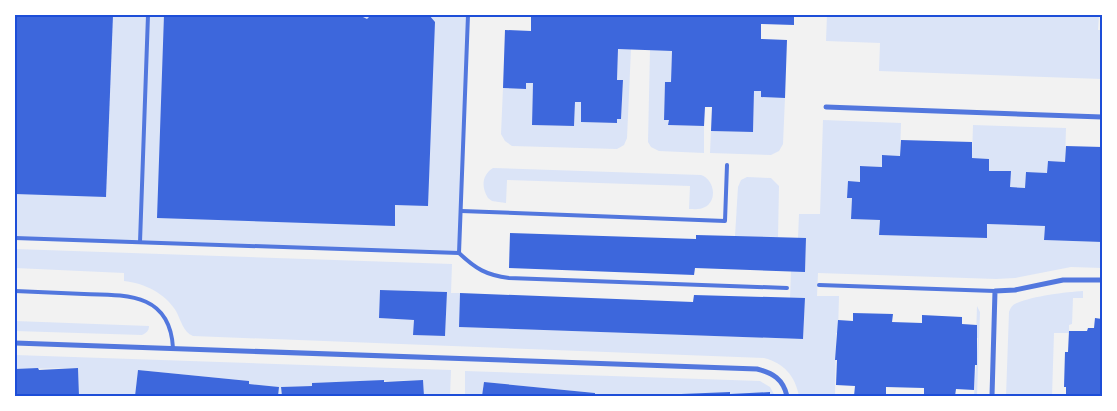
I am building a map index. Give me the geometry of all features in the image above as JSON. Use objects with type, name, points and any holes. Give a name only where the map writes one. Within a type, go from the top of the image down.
[{"type":"street","points":[[826,107],[1102,117]]},
{"type":"street","points":[[992,396],[995,291],[1015,290],[1063,280],[1102,280]]},
{"type":"street","points":[[15,343],[757,369],[770,372],[779,379],[787,396]]},
{"type":"lane","points":[[140,242],[148,15]]},
{"type":"lane","points":[[459,253],[468,15]]},
{"type":"lane","points":[[461,211],[725,221],[727,165]]},
{"type":"lane","points":[[15,238],[459,253],[481,271],[509,278],[787,288]]},
{"type":"lane","points":[[819,285],[995,291]]},
{"type":"lane","points":[[15,291],[123,295],[142,300],[159,311],[165,320],[172,338],[173,348]]},
{"type":"shaded area","points":[[15,15],[468,15],[459,253],[15,238]]},
{"type":"shaded area","points":[[827,15],[1099,15],[1098,30],[1102,30],[1102,79],[879,71],[880,43],[826,41]]},
{"type":"shaded area","points":[[618,49],[631,49],[627,138],[624,145],[617,149],[512,146],[505,141],[501,134],[503,88],[526,89],[526,83],[533,83],[532,125],[574,126],[575,102],[581,102],[581,122],[617,123],[617,119],[621,118],[623,81],[617,80]]},
{"type":"shaded area","points":[[650,50],[672,51],[671,82],[665,82],[664,120],[669,120],[669,125],[704,126],[704,153],[659,151],[651,147],[648,142]]},
{"type":"shaded area","points":[[754,91],[761,91],[762,97],[785,98],[783,144],[779,151],[771,155],[710,153],[711,131],[753,132]]},
{"type":"shaded area","points":[[823,120],[901,123],[900,156],[882,155],[882,167],[861,166],[860,182],[848,182],[847,198],[852,198],[851,219],[880,220],[879,235],[986,238],[987,224],[1045,226],[1044,240],[1102,242],[1102,268],[1071,267],[1015,278],[996,279],[818,273],[817,296],[839,296],[838,333],[836,333],[835,396],[799,396],[795,382],[788,371],[777,363],[764,358],[193,336],[185,329],[176,311],[166,299],[153,290],[139,284],[124,281],[124,273],[15,268],[15,249],[452,264],[451,293],[460,293],[459,327],[803,339],[805,299],[790,298],[791,271],[805,271],[806,239],[798,238],[799,214],[820,214]],"holes":[[[380,290],[447,292],[445,336],[414,335],[414,320],[379,318]]]},
{"type":"shaded area","points":[[973,125],[1066,128],[1065,162],[1048,161],[1047,173],[1026,172],[1025,188],[1010,187],[1010,172],[989,171],[989,159],[972,158]]},
{"type":"shaded area","points":[[493,168],[701,175],[709,181],[713,195],[712,200],[705,207],[689,209],[690,186],[507,180],[506,203],[492,201],[484,190],[485,178]]},
{"type":"shaded area","points":[[747,177],[771,178],[779,186],[778,237],[735,236],[738,187],[741,180]]},
{"type":"shaded area","points":[[1083,291],[1083,298],[1073,298],[1072,324],[1069,325],[1069,333],[1054,333],[1052,396],[1006,396],[1009,312],[1012,306],[1040,296]]},
{"type":"shaded area","points":[[977,306],[980,312],[977,396],[974,396],[978,338],[976,338]]},
{"type":"shaded area","points":[[15,321],[149,326],[147,332],[142,335],[15,331]]},
{"type":"shaded area","points":[[15,355],[451,370],[450,396],[424,396],[423,380],[312,383],[312,386],[281,387],[282,396],[278,396],[278,387],[249,384],[249,381],[138,370],[135,396],[79,396],[78,368],[15,369]]},
{"type":"shaded area","points":[[465,371],[760,381],[770,387],[775,396],[730,394],[730,392],[658,396],[595,396],[595,393],[484,382],[482,396],[465,396]]},
{"type":"building","points":[[15,15],[113,15],[106,197],[15,194]]},
{"type":"building","points":[[164,15],[359,15],[367,19],[371,15],[429,15],[435,22],[428,206],[395,205],[395,226],[157,218]]},
{"type":"building","points":[[531,15],[794,15],[794,25],[761,24],[761,39],[787,40],[785,98],[761,97],[761,91],[754,91],[753,132],[711,131],[712,107],[705,107],[704,126],[668,125],[669,120],[664,120],[665,82],[671,82],[672,51],[618,49],[617,80],[623,80],[621,119],[617,119],[617,123],[581,122],[581,102],[575,102],[574,126],[532,125],[533,83],[526,83],[526,89],[503,88],[505,30],[531,31]]},
{"type":"building","points":[[901,140],[972,142],[972,158],[989,159],[989,171],[1011,171],[1010,187],[1025,188],[1026,172],[1047,173],[1048,161],[1065,162],[1066,146],[1102,147],[1102,242],[1044,240],[1045,226],[987,224],[987,238],[879,235],[880,220],[851,219],[852,198],[847,198],[848,181],[860,182],[860,166],[882,167],[882,155],[900,156]]},
{"type":"building","points":[[510,233],[696,239],[696,235],[806,238],[805,272],[695,268],[694,275],[509,268]]},
{"type":"building","points":[[380,290],[447,292],[445,336],[413,335],[414,320],[379,318]]},
{"type":"building","points":[[460,293],[693,302],[694,295],[805,298],[803,339],[459,327]]},
{"type":"building","points":[[853,313],[893,314],[892,322],[922,323],[922,315],[962,317],[962,324],[977,325],[977,365],[975,365],[974,390],[956,389],[955,396],[924,396],[924,388],[886,387],[886,396],[854,396],[855,386],[836,385],[837,360],[835,360],[838,320],[853,321]]},
{"type":"building","points":[[1095,318],[1102,319],[1102,396],[1066,396],[1066,387],[1064,387],[1065,352],[1068,352],[1069,331],[1087,331],[1088,328],[1094,328]]},
{"type":"building","points":[[38,368],[39,370],[78,368],[79,396],[15,396],[15,369]]},
{"type":"building","points":[[138,370],[249,381],[249,384],[279,387],[278,396],[135,396]]},
{"type":"building","points":[[384,380],[384,382],[423,380],[424,396],[282,396],[281,387],[312,386],[312,383]]},
{"type":"building","points":[[484,382],[595,393],[595,396],[482,396]]},
{"type":"building","points":[[730,392],[730,394],[770,392],[770,396],[681,396],[681,394]]}]
